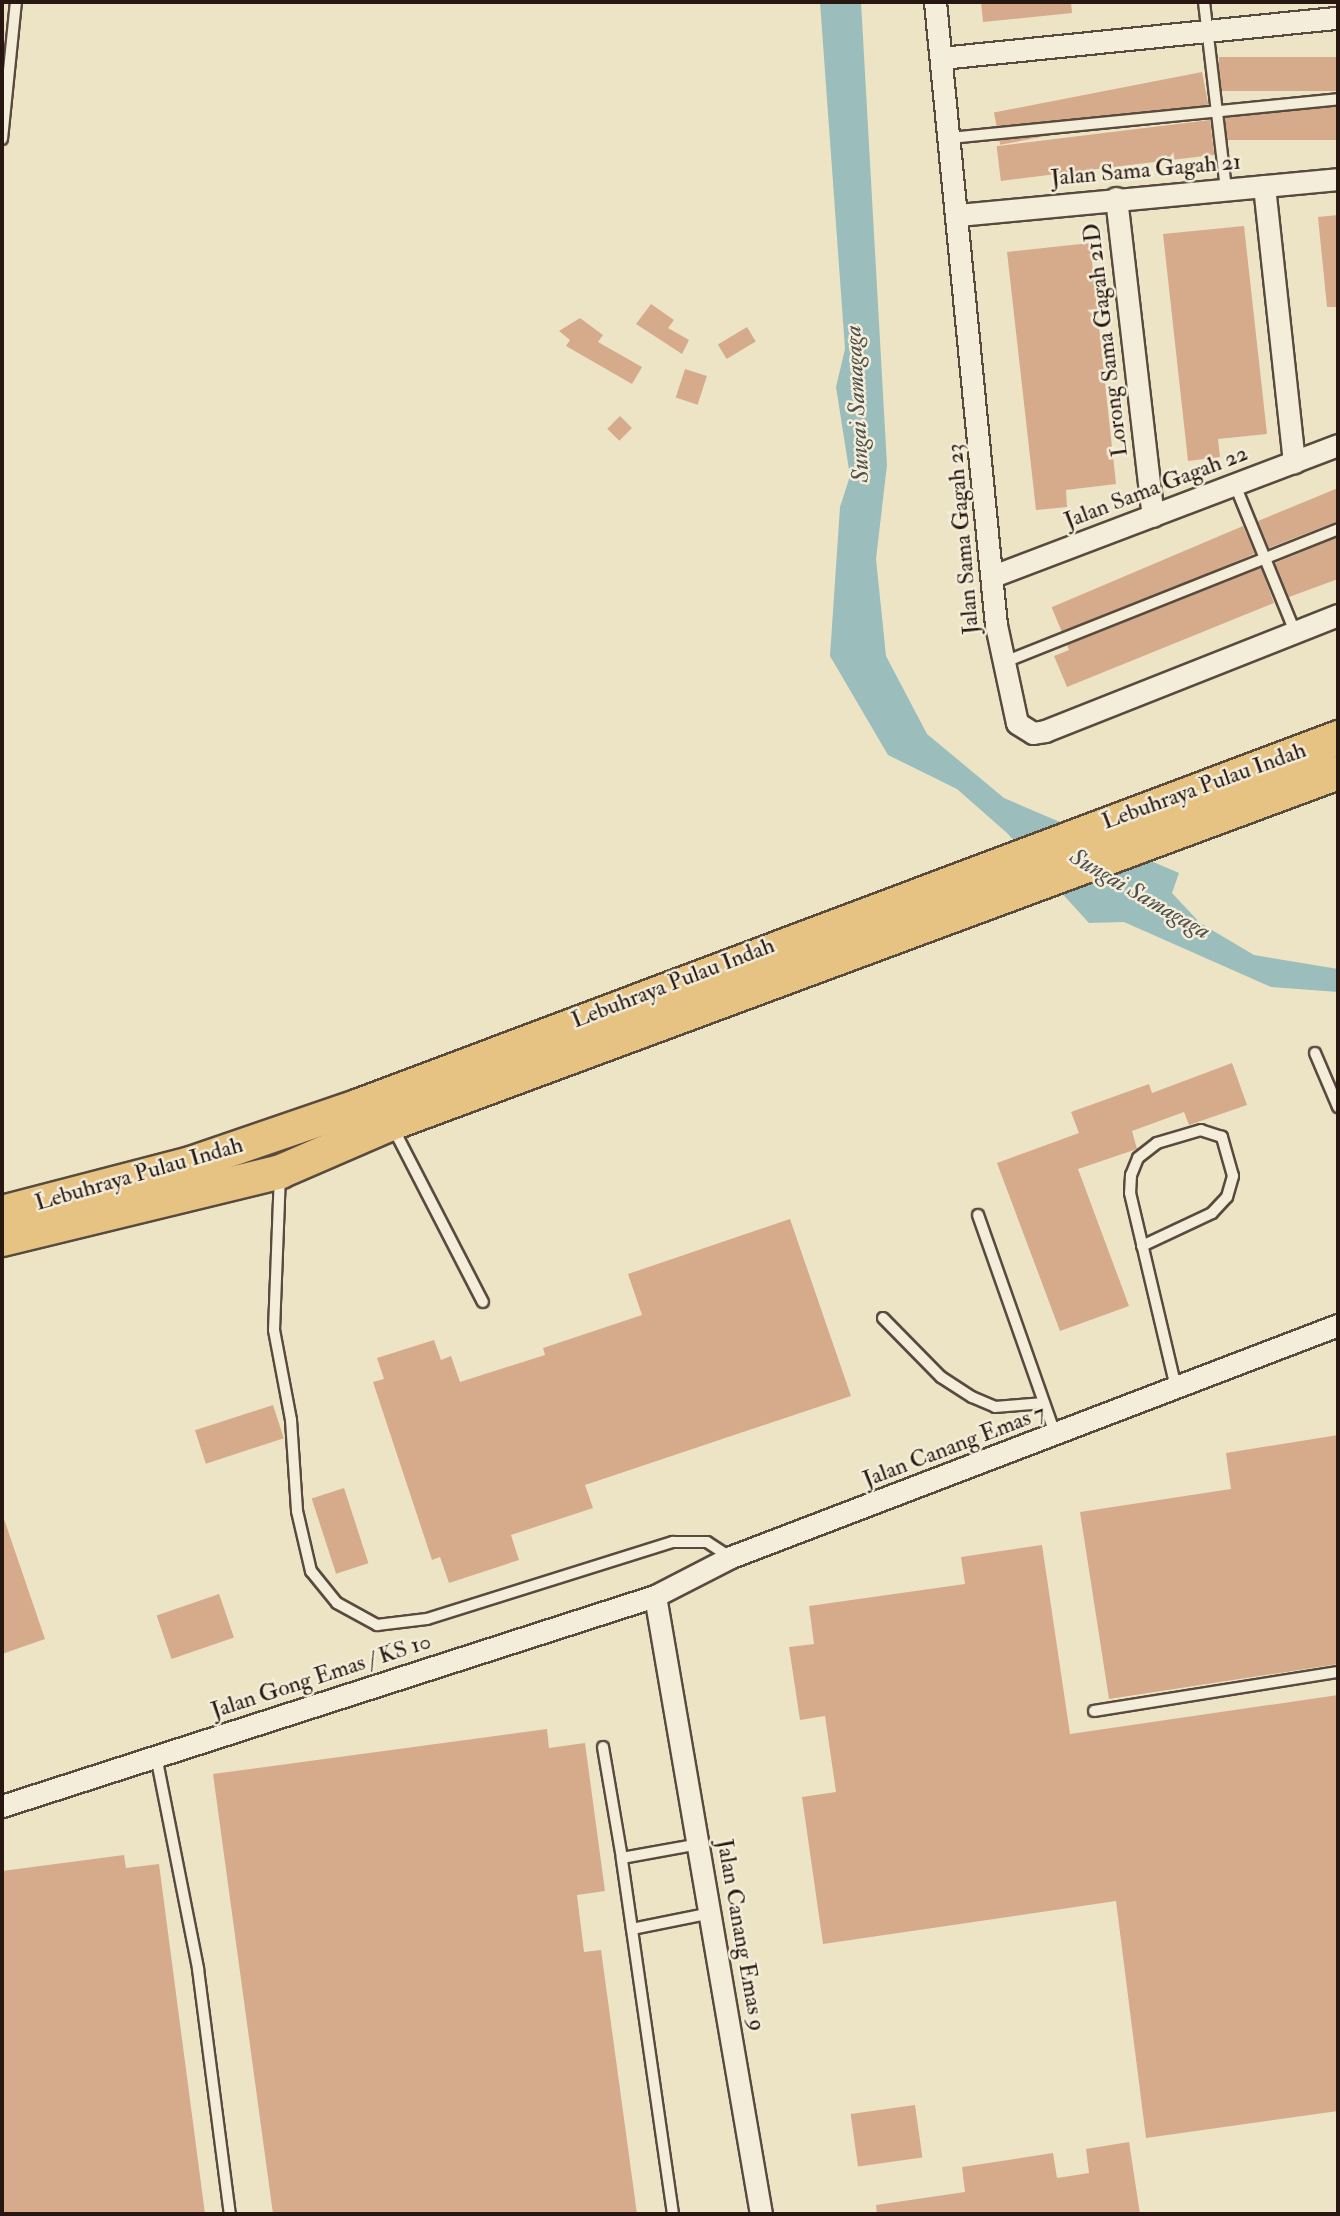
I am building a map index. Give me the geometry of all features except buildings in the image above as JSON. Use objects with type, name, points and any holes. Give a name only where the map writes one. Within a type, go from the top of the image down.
[{"type":"main road","name":"Lebuhraya Pulau Indah","points":[[2,1212],[190,1163],[359,1105],[707,970],[1338,737]]},
{"type":"main road","name":"Lebuhraya Pulau Indah","points":[[2,1239],[280,1171],[391,1124],[1338,772]]},
{"type":"street","name":"Jalan Sama Gagah 23","points":[[936,2],[1002,663],[1017,723],[1033,733],[1338,615]]},
{"type":"street","points":[[941,58],[1338,18]]},
{"type":"street","name":"Jalan Sama Gagah 21","points":[[958,215],[1338,179]]},
{"type":"street","points":[[1264,186],[1294,462]]},
{"type":"street","name":"Lorong Sama Gagah 21D","points":[[1116,198],[1153,516]]},
{"type":"street","name":"Jalan Sama Gagah 22","points":[[993,576],[1338,445]]},
{"type":"street","name":"Jalan Canang Emas 7","points":[[655,1596],[730,1557],[1056,1436],[1338,1325]]},
{"type":"street","name":"Jalan Canang Emas 9","points":[[655,1596],[669,1665],[761,2214]]},
{"type":"street","name":"Jalan Gong Emas / KS 10","points":[[2,1806],[655,1596]]},
{"type":"lane","points":[[2,139],[16,2]]},
{"type":"lane","points":[[1204,2],[1226,190]]},
{"type":"lane","points":[[950,138],[1338,99]]},
{"type":"lane","points":[[1235,485],[1295,632]]},
{"type":"lane","points":[[1002,663],[1338,529]]},
{"type":"lane","points":[[1315,1053],[1338,1107]]},
{"type":"lane","points":[[391,1124],[483,1303]]},
{"type":"lane","points":[[1142,1245],[1212,1213],[1227,1197],[1233,1176],[1222,1137],[1201,1130],[1157,1143],[1138,1158],[1130,1193],[1142,1245],[1176,1387]]},
{"type":"lane","points":[[280,1171],[274,1330],[291,1420],[297,1511],[311,1571],[337,1603],[377,1625],[427,1619],[673,1542],[707,1542],[730,1557]]},
{"type":"lane","points":[[978,1215],[1056,1436]]},
{"type":"lane","points":[[883,1318],[941,1377],[972,1397],[995,1407],[1044,1403]]},
{"type":"lane","points":[[1094,1711],[1338,1672]]},
{"type":"lane","points":[[603,1747],[622,1858],[673,2214]]},
{"type":"lane","points":[[156,1756],[198,1969],[230,2214]]},
{"type":"lane","points":[[622,1858],[699,1844]]},
{"type":"lane","points":[[632,1929],[711,1913]]},
{"type":"water","name":"Sungai Samagaga","points":[[820,2],[861,2],[887,465],[876,559],[886,656],[927,734],[1004,798],[1179,873],[1172,893],[1200,923],[1254,955],[1338,969],[1338,992],[1271,987],[1124,922],[1089,923],[1007,833],[957,789],[888,755],[830,656],[840,507],[850,476],[836,387],[845,349]]}]
